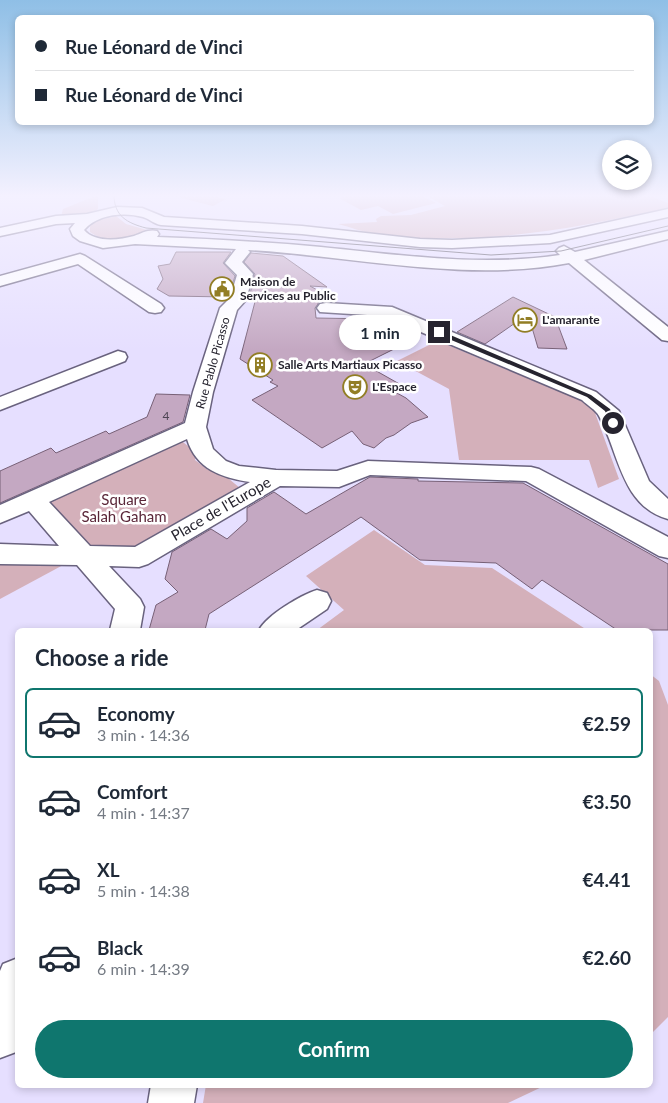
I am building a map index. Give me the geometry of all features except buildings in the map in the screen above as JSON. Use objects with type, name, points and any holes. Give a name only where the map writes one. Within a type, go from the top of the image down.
[{"type":"street","points":[[245,246],[449,263],[530,263],[573,258],[621,246]]},
{"type":"street","points":[[559,246],[668,336]]},
{"type":"street","name":"Rue Pablo Picasso","points":[[195,427],[203,392],[229,308],[238,300],[244,280],[245,274],[233,263],[242,252]]},
{"type":"street","points":[[0,266],[33,257],[52,266]]},
{"type":"street","points":[[0,280],[80,259],[155,308]]},
{"type":"street","points":[[326,308],[386,311],[589,396],[608,410],[638,484],[657,504],[668,510]]},
{"type":"street","points":[[0,404],[118,357]]},
{"type":"street","points":[[0,515],[195,427]]},
{"type":"street","name":"Place de l'Europe","points":[[195,427],[205,454],[216,463],[232,472],[276,478]]},
{"type":"street","points":[[276,478],[339,479],[368,468],[531,474],[668,548]]},
{"type":"street","name":"Place de l'Europe","points":[[0,554],[139,557],[276,478]]},
{"type":"street","points":[[33,500],[84,557],[128,619]]},
{"type":"street","points":[[277,628],[317,601]]},
{"type":"street","points":[[0,1036],[15,988]]},
{"type":"street","points":[[171,1103],[174,1088]]},
{"type":"green space","points":[[435,342],[443,343],[587,403],[594,410],[619,479],[598,488],[589,460],[459,460],[449,389],[397,361]]},
{"type":"green space","name":"Square Salah Gaham","points":[[179,439],[197,453],[195,460],[208,470],[218,470],[240,488],[128,550],[83,547],[47,502]]},
{"type":"green space","points":[[374,530],[425,565],[492,568],[584,628],[320,628],[344,610],[306,576]]},
{"type":"green space","points":[[0,562],[65,564],[0,599]]},
{"type":"green space","points":[[653,676],[659,681],[668,705],[668,1017],[653,1032]]},
{"type":"green space","points":[[206,1088],[540,1088],[508,1103],[203,1103]]},
{"type":"tram line","points":[[382,246],[491,255],[561,251],[580,246]]},
{"type":"place","name":"Maison de Services au Public","points":[[222,289]]},
{"type":"place","name":"L'amarante","points":[[525,320]]},
{"type":"place","name":"Salle Arts Martiaux Picasso","points":[[260,365]]},
{"type":"place","name":"L'Espace","points":[[355,387]]},
{"type":"route","points":[[439,332],[589,396],[608,410],[613,423]]}]
